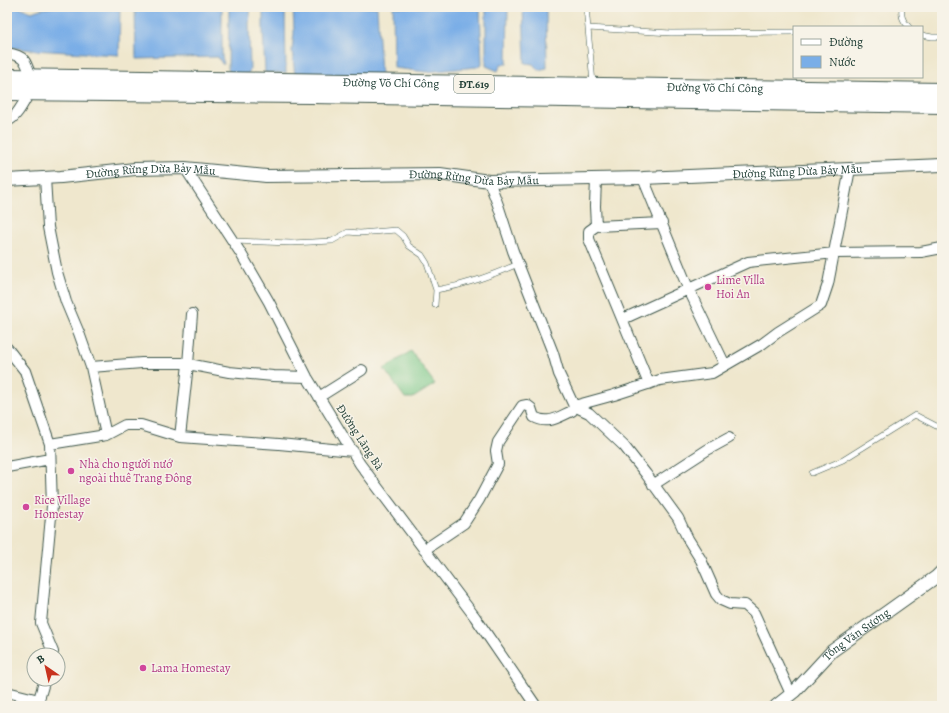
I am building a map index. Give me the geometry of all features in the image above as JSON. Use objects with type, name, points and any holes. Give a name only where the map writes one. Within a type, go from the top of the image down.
[{"type":"main road","name":"Đường Võ Chí Công","points":[[7,77],[30,85],[319,95],[942,105]]},
{"type":"main road","name":"Đường Võ Chí Công","points":[[7,92],[30,85],[593,86],[942,91]]},
{"type":"street","points":[[7,53],[18,55],[24,59],[30,85],[15,116],[7,121]]},
{"type":"street","name":"Đường Rừng Dừa Bảy Mẫu","points":[[7,180],[45,178],[135,169],[185,168],[266,176],[440,174],[489,181],[643,178],[942,165]]},
{"type":"street","name":"Đường Lăng Bà","points":[[185,168],[269,302],[307,377],[353,451],[424,550],[475,617],[536,706]]},
{"type":"street","points":[[424,550],[464,523],[479,500],[498,464],[496,451],[498,442],[522,406],[527,405],[531,408],[534,417],[542,421],[552,420],[572,411],[574,406],[660,380],[712,373],[762,344],[820,304],[828,284],[835,253],[850,169]]},
{"type":"street","points":[[45,178],[48,227],[57,272],[66,302],[79,332],[91,367],[106,435]]},
{"type":"street","points":[[643,178],[688,288],[725,365]]},
{"type":"street","points":[[596,179],[596,226]]},
{"type":"street","points":[[489,181],[518,264],[536,306],[559,374],[574,406],[589,413],[624,446],[678,518],[688,540],[701,560],[716,594],[721,600],[730,604],[745,605],[754,613],[791,694]]},
{"type":"street","points":[[650,384],[589,239],[589,231],[596,226],[662,223]]},
{"type":"street","points":[[623,318],[748,262],[835,253],[921,252],[942,248]]},
{"type":"street","points":[[180,437],[192,314]]},
{"type":"street","points":[[7,348],[25,371],[50,444],[52,506],[41,623],[50,647]]},
{"type":"street","points":[[91,367],[142,363],[188,364],[229,372],[307,377]]},
{"type":"street","points":[[319,397],[362,370]]},
{"type":"street","points":[[50,444],[106,435],[125,425],[141,425],[180,437],[353,451]]},
{"type":"street","points":[[653,485],[707,450],[729,438]]},
{"type":"street","points":[[7,467],[50,459]]},
{"type":"street","name":"Tống Văn Sương","points":[[776,706],[791,694],[832,651],[936,577],[942,571]]},
{"type":"street","points":[[7,692],[38,703],[43,687]]},
{"type":"lane","points":[[586,7],[593,86]]},
{"type":"lane","points":[[902,7],[901,16],[908,26]]},
{"type":"lane","points":[[588,28],[672,33],[793,32]]},
{"type":"lane","points":[[923,35],[942,37]]},
{"type":"lane","points":[[232,241],[292,243],[332,241],[348,232],[360,233],[396,230],[404,236],[409,246],[422,255],[436,290],[435,305]]},
{"type":"lane","points":[[436,290],[457,287],[518,264]]},
{"type":"lane","points":[[812,473],[843,460],[915,416],[942,429]]},
{"type":"green space","points":[[411,351],[435,384],[413,398],[405,398],[384,369]]},
{"type":"water","points":[[62,6],[119,7],[119,55],[32,50],[7,47],[7,7],[19,7],[32,12],[50,7]]},
{"type":"water","points":[[135,7],[222,7],[222,57],[224,64],[222,64],[218,57],[136,59]]},
{"type":"water","points":[[229,7],[251,7],[249,23],[250,70],[248,74],[233,76],[228,69]]},
{"type":"water","points":[[263,7],[285,7],[286,73],[265,73]]},
{"type":"water","points":[[293,7],[377,7],[381,73],[375,76],[295,76],[292,50],[294,33]]},
{"type":"water","points":[[393,7],[480,7],[482,64],[477,67],[426,72],[394,68]]},
{"type":"water","points":[[486,7],[508,7],[507,64],[501,64],[498,71],[486,66]]},
{"type":"water","points":[[523,7],[546,7],[547,68],[538,70],[533,64],[525,63]]},
{"type":"place","name":"Lime Villa Hoi An","points":[[708,287]]},
{"type":"place","name":"Nhà cho người nướ ngoài thuê Trang Đông","points":[[71,471]]},
{"type":"place","name":"Rice Village Homestay","points":[[26,507]]},
{"type":"place","name":"Lama Homestay","points":[[143,668]]}]
